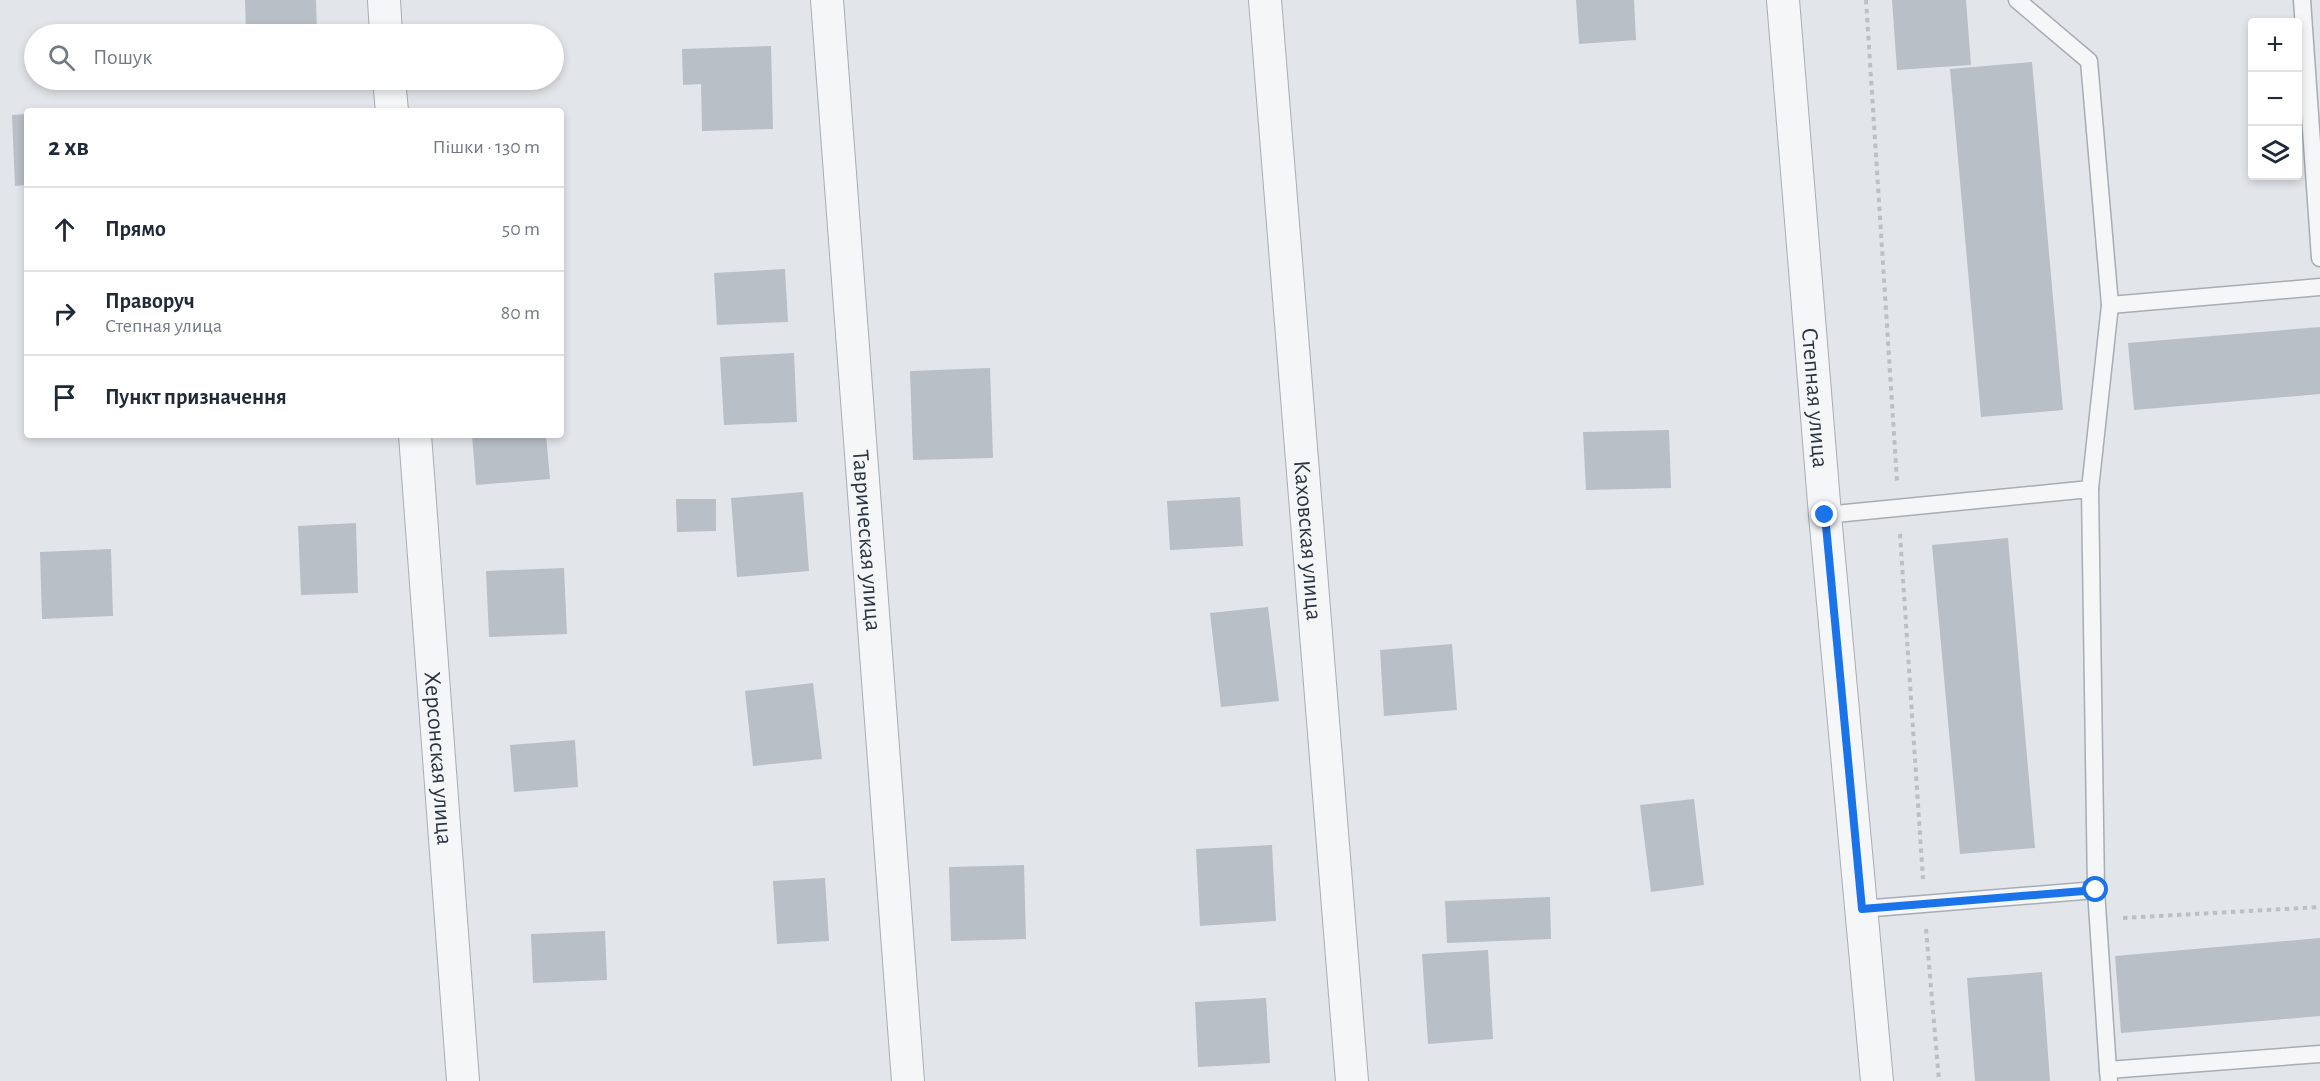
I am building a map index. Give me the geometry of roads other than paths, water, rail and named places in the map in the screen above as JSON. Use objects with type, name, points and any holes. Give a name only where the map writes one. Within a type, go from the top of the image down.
[{"type":"street","points":[[384,0],[385,24]]},
{"type":"street","name":"Таврическая улица","points":[[827,0],[908,1081]]},
{"type":"street","name":"Каховская улица","points":[[1265,0],[1352,1081]]},
{"type":"street","name":"Степная улица","points":[[1783,0],[1825,515],[1877,1081]]},
{"type":"street","points":[[390,90],[392,108]]},
{"type":"street","name":"Херсонская улица","points":[[415,438],[463,1081]]},
{"type":"lane","points":[[2017,0],[2089,61],[2110,305],[2090,489],[2096,890],[2108,1076],[2320,1054]]},
{"type":"lane","points":[[2302,0],[2320,258]]},
{"type":"lane","points":[[2110,305],[2320,287]]},
{"type":"lane","points":[[1825,515],[2090,489]]},
{"type":"lane","points":[[1862,909],[2096,890]]}]
